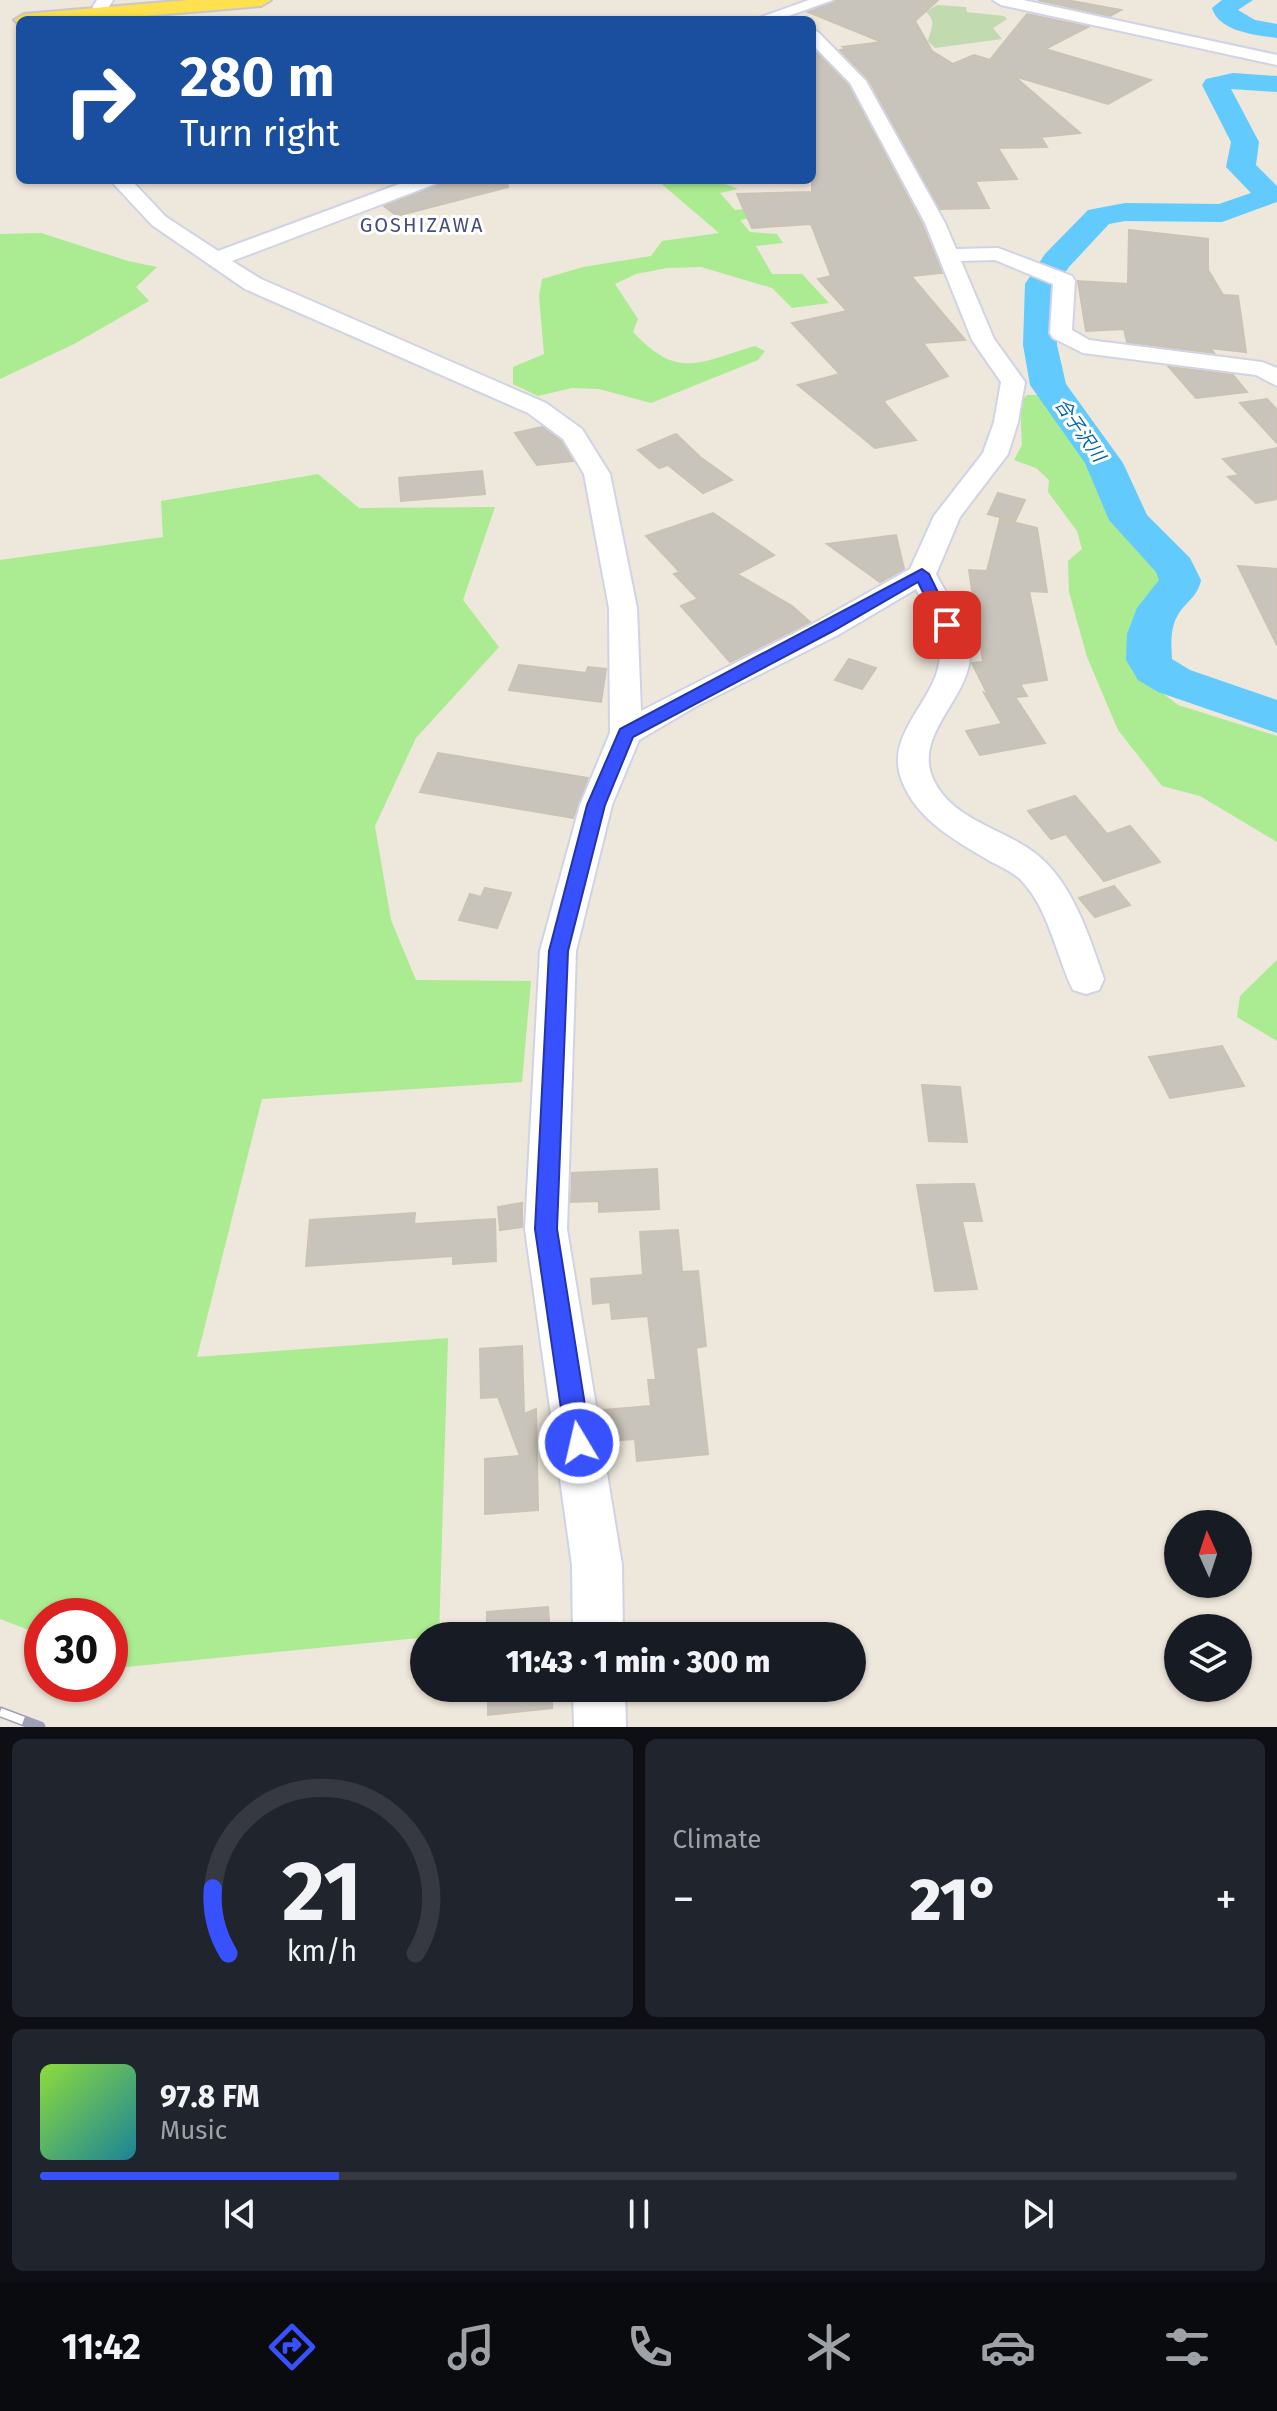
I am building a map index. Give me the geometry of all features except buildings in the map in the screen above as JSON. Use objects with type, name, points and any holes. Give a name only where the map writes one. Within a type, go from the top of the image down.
[{"type":"main road","points":[[56,16],[261,0]]},
{"type":"street","points":[[791,16],[825,0]]},
{"type":"street","points":[[1001,0],[1277,60]]},
{"type":"street","points":[[626,733],[828,628],[922,574],[947,516],[995,454],[1006,422],[1013,382],[983,340],[949,255],[910,174],[857,81],[816,39]]},
{"type":"street","points":[[124,184],[159,221],[253,284],[537,408],[573,434],[597,474],[623,608],[626,733],[596,805],[558,951],[546,1229],[597,1565],[598,1622]]},
{"type":"street","points":[[215,260],[417,184]]},
{"type":"street","points":[[949,255],[998,254],[1064,281],[1061,333],[1083,346],[1262,369],[1277,379]]},
{"type":"street","points":[[922,574],[947,625],[956,654],[947,682],[929,711],[913,750],[916,780],[930,801],[969,833],[1031,868],[1068,928],[1086,979]]},
{"type":"street","points":[[599,1702],[600,1727]]},
{"type":"green space","points":[[937,5],[966,7],[967,12],[1004,16],[1007,19],[993,28],[1002,39],[935,48],[928,41],[932,22],[926,12]]},
{"type":"green space","points":[[662,184],[725,184],[738,189],[720,193],[735,210],[772,207],[777,214],[740,220],[750,232],[777,234],[783,243],[756,246],[772,274],[802,274],[829,303],[792,308],[772,288],[701,267],[667,268],[636,274],[615,284],[638,319],[633,332],[664,357],[690,363],[704,362],[755,346],[765,351],[758,360],[651,403],[599,389],[572,388],[538,396],[513,384],[513,367],[544,354],[539,296],[542,279],[583,267],[651,256],[662,241],[719,233]]},
{"type":"green space","points":[[41,233],[157,267],[136,287],[149,301],[74,344],[0,379],[0,234]]},
{"type":"green space","points":[[1027,395],[1039,395],[1059,417],[1133,532],[1166,561],[1169,588],[1150,602],[1133,625],[1135,672],[1178,705],[1277,736],[1277,842],[1200,796],[1162,786],[1118,730],[1087,657],[1069,592],[1068,561],[1082,549],[1077,531],[1048,492],[1049,480],[1036,468],[1014,460],[1022,445],[1020,402]]},
{"type":"green space","points":[[318,474],[359,508],[495,507],[463,600],[499,647],[416,738],[375,826],[391,920],[416,980],[531,981],[522,1082],[262,1099],[197,1357],[448,1338],[439,1622],[410,1622],[410,1639],[128,1667],[128,1598],[24,1598],[24,1628],[0,1619],[0,560],[163,537],[161,501]]},
{"type":"green space","points":[[1277,960],[1277,1041],[1237,1017],[1240,996]]},
{"type":"waterway","name":"合子沢川","points":[[1241,0],[1224,8],[1225,13],[1248,26],[1277,31]]},
{"type":"waterway","name":"合子沢川","points":[[1277,84],[1233,81],[1215,85],[1245,142],[1241,167],[1267,195],[1222,213],[1125,212],[1099,217],[1056,261],[1041,284],[1040,345],[1048,385],[1104,463],[1129,520],[1175,567],[1180,580],[1178,589],[1159,608],[1149,634],[1149,660],[1154,669],[1174,681],[1277,717]]},
{"type":"railway","points":[[0,1712],[40,1727]]},
{"type":"district","name":"GOSHIZAWA","points":[[422,225]]},
{"type":"route","points":[[579,1443],[546,1229],[558,951],[596,805],[626,733],[684,700],[828,628],[922,574],[947,625]]}]
